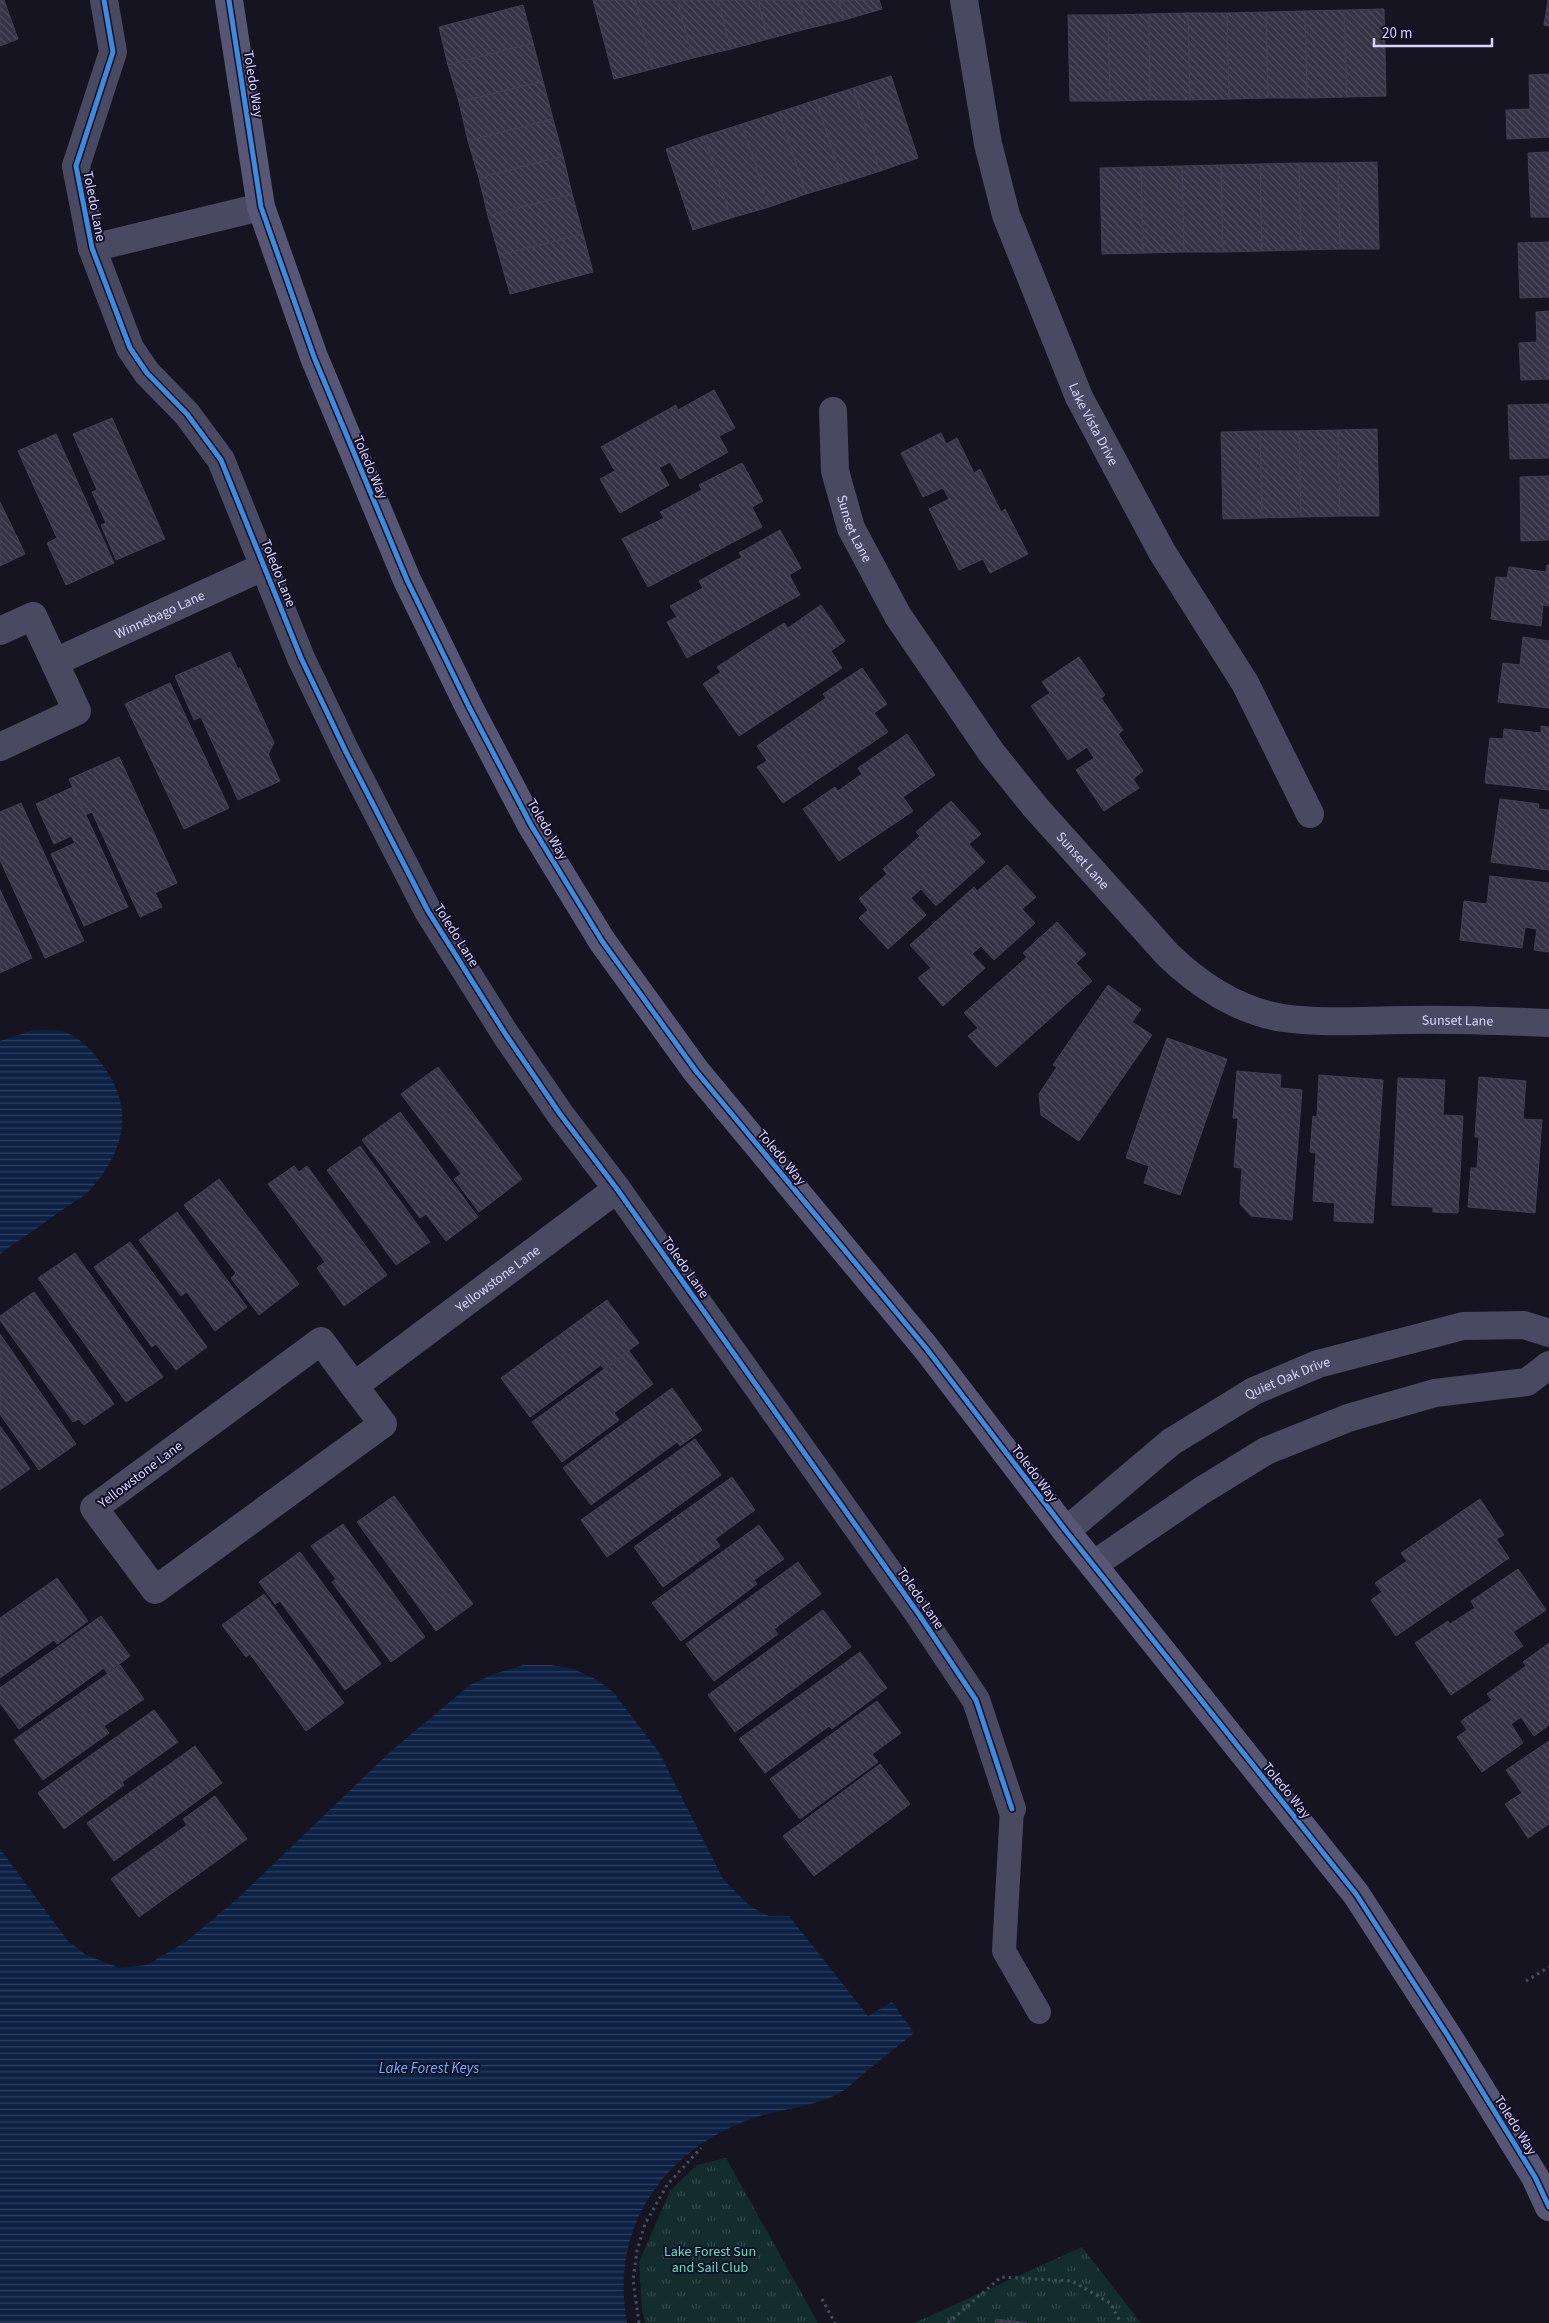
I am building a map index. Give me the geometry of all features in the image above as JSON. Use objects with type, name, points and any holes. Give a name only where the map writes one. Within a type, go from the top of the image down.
[{"type":"main road","name":"Toledo Way","points":[[229,0],[261,207],[314,357],[407,580],[473,715],[531,825],[602,941],[696,1072],[926,1348],[1066,1532],[1356,1894],[1448,2036],[1535,2177],[1549,2207]]},
{"type":"street","name":"Toledo Lane","points":[[104,0],[113,52],[76,166],[92,248],[130,348],[147,373],[187,414],[221,460],[301,658],[428,911],[506,1035],[560,1114],[617,1189],[920,1616],[976,1700],[1012,1809]]},
{"type":"street","name":"Lake Vista Drive","points":[[964,0],[988,144],[1006,215],[1078,397],[1162,552],[1245,683],[1310,814]]},
{"type":"street","points":[[92,248],[261,207]]},
{"type":"street","name":"Sunset Lane","points":[[832,411],[835,471],[851,528],[898,616],[991,752],[1030,801],[1161,948],[1186,972],[1228,1000],[1282,1018],[1310,1020],[1468,1019],[1549,1023]]},
{"type":"street","name":"Winnebago Lane","points":[[55,662],[265,566]]},
{"type":"street","points":[[0,631],[33,616],[77,711],[0,747]]},
{"type":"street","name":"Yellowstone Lane","points":[[354,1386],[617,1189]]},
{"type":"street","name":"Quiet Oak Drive","points":[[1066,1532],[1171,1442],[1254,1391],[1318,1364],[1463,1326],[1524,1325],[1549,1333]]},
{"type":"street","name":"Yellowstone Lane","points":[[321,1341],[354,1386],[383,1424],[155,1590],[94,1508],[321,1341]]},
{"type":"street","points":[[1093,1565],[1201,1491],[1266,1451],[1348,1418],[1435,1394],[1527,1382],[1549,1366]]},
{"type":"lane","points":[[1012,1809],[1004,1951],[1039,2012]]},
{"type":"path","points":[[1526,1981],[1549,1967]]},
{"type":"path","points":[[639,2323],[633,2280],[645,2224],[667,2185],[701,2148]]},
{"type":"path","points":[[948,2323],[1001,2277],[1072,2281],[1110,2303],[1121,2323]]},
{"type":"path","points":[[822,2299],[835,2323]]},
{"type":"green space","name":"Lake Forest Sun and Sail Club","points":[[726,2158],[818,2323],[645,2323],[642,2310],[639,2262],[670,2191],[697,2165]]},
{"type":"green space","points":[[1082,2247],[1141,2323],[914,2323]]},
{"type":"water","points":[[34,1030],[58,1030],[68,1033],[81,1041],[92,1052],[106,1070],[115,1086],[122,1117],[121,1133],[117,1148],[110,1162],[88,1193],[0,1254],[0,1041]]},
{"type":"water","name":"Lake Forest Keys","points":[[523,1665],[551,1665],[574,1669],[597,1680],[613,1692],[659,1752],[723,1879],[751,1907],[769,1916],[789,1916],[868,2016],[892,2002],[914,2033],[840,2093],[815,2103],[748,2120],[717,2134],[690,2152],[667,2174],[648,2199],[635,2226],[626,2256],[624,2289],[627,2323],[0,2323],[0,1849],[68,1941],[86,1955],[120,1968],[147,1965],[187,1941],[237,1899],[390,1752],[470,1685],[494,1674]]},
{"type":"building","points":[[0,0],[4,0],[18,39],[0,46]]},
{"type":"building","points":[[593,0],[635,0],[653,69],[614,79]]},
{"type":"building","points":[[635,0],[677,0],[693,58],[653,69]]},
{"type":"building","points":[[677,0],[718,0],[731,49],[693,58]]},
{"type":"building","points":[[718,0],[758,0],[768,39],[731,49]]},
{"type":"building","points":[[758,0],[799,0],[806,29],[768,39]]},
{"type":"building","points":[[799,0],[839,0],[844,20],[806,29]]},
{"type":"building","points":[[839,0],[879,0],[882,9],[844,20]]},
{"type":"building","points":[[1549,0],[1549,26],[1544,25]]},
{"type":"building","points":[[523,5],[533,43],[448,65],[439,27]]},
{"type":"building","points":[[1384,9],[1386,96],[1347,97],[1344,10]]},
{"type":"building","points":[[1344,10],[1347,97],[1307,98],[1305,11]]},
{"type":"building","points":[[1305,11],[1307,98],[1268,98],[1266,12]]},
{"type":"building","points":[[1266,12],[1268,98],[1229,99],[1227,13]]},
{"type":"building","points":[[1188,13],[1190,100],[1150,100],[1149,14]]},
{"type":"building","points":[[1188,13],[1227,13],[1229,99],[1190,100]]},
{"type":"building","points":[[1149,14],[1150,100],[1110,101],[1108,15]]},
{"type":"building","points":[[1068,15],[1108,15],[1110,101],[1070,101]]},
{"type":"building","points":[[533,43],[543,81],[459,102],[448,65]]},
{"type":"building","points":[[1549,74],[1549,137],[1507,139],[1506,110],[1530,109],[1529,75]]},
{"type":"building","points":[[891,76],[918,158],[880,171],[853,88]]},
{"type":"building","points":[[543,81],[553,119],[468,141],[459,102]]},
{"type":"building","points":[[853,88],[880,171],[843,183],[816,100]]},
{"type":"building","points":[[816,100],[843,183],[806,194],[779,112]]},
{"type":"building","points":[[779,112],[806,194],[769,207],[742,124]]},
{"type":"building","points":[[553,119],[563,156],[479,178],[468,141]]},
{"type":"building","points":[[742,124],[769,207],[731,218],[704,136]]},
{"type":"building","points":[[704,136],[731,218],[693,230],[666,149]]},
{"type":"building","points":[[1549,152],[1549,217],[1531,217],[1528,153]]},
{"type":"building","points":[[563,156],[572,194],[488,216],[479,178]]},
{"type":"building","points":[[1377,162],[1379,249],[1340,249],[1338,163]]},
{"type":"building","points":[[1299,163],[1338,163],[1340,249],[1301,250]]},
{"type":"building","points":[[1299,163],[1301,250],[1262,251],[1260,164]]},
{"type":"building","points":[[1260,164],[1262,251],[1223,252],[1221,165]]},
{"type":"building","points":[[1221,165],[1223,252],[1184,252],[1182,166]]},
{"type":"building","points":[[1182,166],[1184,252],[1143,253],[1141,167]]},
{"type":"building","points":[[1141,167],[1143,253],[1102,254],[1100,168]]},
{"type":"building","points":[[572,194],[583,234],[499,255],[488,216]]},
{"type":"building","points":[[583,234],[593,272],[510,294],[499,255]]},
{"type":"building","points":[[1549,242],[1549,297],[1520,298],[1518,243]]},
{"type":"building","points":[[1549,311],[1549,379],[1521,380],[1519,343],[1537,342],[1536,312]]},
{"type":"building","points":[[714,390],[735,428],[719,436],[728,452],[680,479],[670,462],[659,468],[669,485],[620,513],[600,479],[615,471],[601,447],[676,405],[678,410]]},
{"type":"building","points":[[1549,404],[1549,458],[1510,459],[1508,405]]},
{"type":"building","points":[[112,418],[165,539],[116,560],[101,525],[106,523],[92,492],[97,490],[73,434]]},
{"type":"building","points":[[1377,429],[1379,516],[1340,516],[1338,430]]},
{"type":"building","points":[[1338,430],[1340,516],[1301,517],[1299,431]]},
{"type":"building","points":[[1260,431],[1262,518],[1223,519],[1221,432]]},
{"type":"building","points":[[1260,431],[1299,431],[1301,517],[1262,518]]},
{"type":"building","points":[[941,433],[946,444],[957,438],[974,473],[980,469],[1001,512],[1005,509],[1028,554],[990,573],[983,559],[959,570],[929,509],[949,499],[943,488],[923,497],[901,453]]},
{"type":"building","points":[[56,434],[114,563],[66,585],[47,543],[57,538],[18,451]]},
{"type":"building","points":[[742,463],[763,501],[752,507],[762,527],[648,587],[622,539],[664,518],[660,512],[702,490],[699,485]]},
{"type":"building","points":[[1549,476],[1549,540],[1521,541],[1520,477]]},
{"type":"building","points":[[0,502],[25,554],[0,566]]},
{"type":"building","points":[[780,530],[801,568],[789,575],[800,595],[687,658],[667,622],[677,617],[670,606],[703,588],[699,581],[742,557],[739,553]]},
{"type":"building","points":[[1547,565],[1549,565],[1549,606],[1543,605],[1541,626],[1491,619],[1496,577],[1507,578],[1509,567],[1546,572]]},
{"type":"building","points":[[821,605],[845,641],[831,651],[842,668],[739,736],[703,684],[721,672],[717,667],[784,623],[788,628]]},
{"type":"building","points":[[1523,637],[1549,641],[1549,708],[1498,702],[1503,663],[1520,665]]},
{"type":"building","points":[[230,652],[238,669],[240,668],[274,743],[268,754],[280,781],[238,800],[201,717],[194,720],[175,676]]},
{"type":"building","points":[[1079,657],[1105,695],[1101,698],[1123,730],[1118,734],[1143,771],[1133,779],[1139,788],[1104,811],[1076,770],[1094,758],[1087,747],[1068,760],[1031,706],[1050,693],[1042,682]]},
{"type":"building","points":[[862,668],[887,704],[874,713],[888,732],[783,803],[757,767],[767,761],[757,746],[826,698],[823,694]]},
{"type":"building","points":[[170,683],[229,808],[184,829],[125,704]]},
{"type":"building","points":[[1541,726],[1549,727],[1549,790],[1485,783],[1490,738],[1503,739],[1504,729],[1541,733]]},
{"type":"building","points":[[907,734],[935,775],[903,797],[913,811],[839,861],[803,809],[835,787],[838,791],[862,774],[858,768]]},
{"type":"building","points":[[119,757],[177,883],[155,893],[162,907],[140,917],[92,812],[85,815],[69,779]]},
{"type":"building","points":[[73,787],[128,907],[84,926],[51,854],[75,843],[71,836],[54,844],[36,804]]},
{"type":"building","points":[[1500,799],[1539,804],[1538,809],[1549,810],[1549,870],[1491,862]]},
{"type":"building","points":[[951,801],[981,834],[969,844],[985,862],[936,906],[921,889],[911,898],[926,915],[888,949],[859,918],[868,910],[859,899],[887,874],[883,869],[920,836],[916,832]]},
{"type":"building","points":[[21,803],[84,941],[45,958],[0,860],[0,812]]},
{"type":"building","points":[[1007,865],[1036,897],[1022,909],[1035,923],[994,960],[981,946],[972,954],[985,968],[943,1006],[918,978],[931,968],[910,945],[974,887],[977,891]]},
{"type":"building","points":[[1490,876],[1549,883],[1549,952],[1534,950],[1537,929],[1525,927],[1522,948],[1460,940],[1464,901],[1487,904]]},
{"type":"building","points":[[0,890],[32,958],[0,973]]},
{"type":"building","points":[[1057,922],[1086,954],[1076,963],[1092,981],[996,1067],[968,1036],[978,1028],[964,1013],[1027,957],[1023,953]]},
{"type":"building","points":[[1108,985],[1141,1009],[1132,1022],[1152,1035],[1079,1141],[1041,1115],[1039,1094],[1057,1067],[1053,1065]]},
{"type":"building","points":[[1167,1038],[1227,1059],[1180,1195],[1144,1183],[1149,1166],[1126,1158]]},
{"type":"building","points":[[438,1067],[522,1179],[479,1212],[454,1179],[461,1174],[401,1094]]},
{"type":"building","points":[[1237,1071],[1281,1075],[1280,1088],[1302,1090],[1292,1220],[1251,1216],[1240,1204],[1242,1168],[1234,1167],[1238,1118],[1233,1118]]},
{"type":"building","points":[[1319,1075],[1383,1080],[1373,1223],[1334,1221],[1335,1203],[1313,1201],[1316,1153],[1310,1152],[1313,1116],[1317,1117]]},
{"type":"building","points":[[1479,1077],[1526,1081],[1523,1119],[1542,1120],[1535,1213],[1468,1207],[1471,1168],[1477,1168],[1479,1137],[1475,1137]]},
{"type":"building","points":[[1398,1078],[1445,1080],[1443,1115],[1463,1116],[1458,1213],[1433,1212],[1433,1207],[1392,1205]]},
{"type":"building","points":[[400,1112],[478,1217],[446,1241],[426,1214],[420,1218],[362,1140]]},
{"type":"building","points":[[360,1146],[430,1242],[396,1265],[327,1170]]},
{"type":"building","points":[[294,1166],[299,1172],[307,1166],[387,1275],[344,1306],[317,1268],[325,1262],[268,1184]]},
{"type":"building","points":[[219,1179],[299,1284],[259,1315],[231,1278],[236,1273],[184,1205]]},
{"type":"building","points":[[177,1212],[247,1307],[215,1331],[187,1292],[181,1296],[139,1240]]},
{"type":"building","points":[[130,1242],[207,1347],[176,1370],[156,1344],[152,1347],[94,1267]]},
{"type":"building","points":[[75,1253],[163,1377],[126,1402],[38,1278]]},
{"type":"building","points":[[34,1292],[114,1404],[84,1425],[79,1419],[73,1422],[0,1320],[0,1316]]},
{"type":"building","points":[[607,1300],[639,1343],[604,1369],[601,1365],[530,1417],[501,1378]]},
{"type":"building","points":[[0,1334],[76,1444],[39,1470],[0,1414]]},
{"type":"building","points":[[629,1351],[653,1384],[614,1413],[619,1420],[562,1462],[532,1422]]},
{"type":"building","points":[[672,1388],[702,1430],[680,1446],[677,1442],[591,1505],[563,1468]]},
{"type":"building","points":[[0,1426],[30,1469],[0,1490]]},
{"type":"building","points":[[695,1439],[721,1475],[607,1557],[581,1520]]},
{"type":"building","points":[[732,1477],[755,1510],[715,1539],[720,1546],[663,1587],[634,1547]]},
{"type":"building","points":[[394,1496],[473,1604],[436,1631],[357,1522]]},
{"type":"building","points":[[1480,1499],[1504,1535],[1496,1539],[1509,1558],[1396,1636],[1371,1600],[1382,1592],[1375,1583],[1407,1561],[1401,1553]]},
{"type":"building","points":[[343,1524],[425,1637],[391,1662],[332,1582],[336,1579],[311,1546]]},
{"type":"building","points":[[759,1525],[784,1559],[754,1580],[757,1584],[681,1641],[652,1603]]},
{"type":"building","points":[[300,1552],[381,1664],[345,1690],[280,1601],[275,1604],[259,1582]]},
{"type":"building","points":[[798,1562],[821,1594],[774,1629],[778,1634],[714,1681],[686,1644]]},
{"type":"building","points":[[1518,1569],[1546,1610],[1513,1632],[1523,1646],[1451,1695],[1415,1643],[1448,1621],[1450,1624],[1475,1608],[1471,1601]]},
{"type":"building","points":[[57,1578],[88,1621],[57,1644],[54,1640],[0,1678],[0,1618]]},
{"type":"building","points":[[264,1594],[344,1703],[306,1731],[250,1654],[246,1657],[222,1625]]},
{"type":"building","points":[[823,1610],[851,1647],[735,1732],[708,1695]]},
{"type":"building","points":[[101,1616],[130,1656],[107,1673],[104,1668],[19,1729],[0,1703],[0,1688]]},
{"type":"building","points":[[1549,1643],[1549,1725],[1534,1736],[1521,1717],[1511,1724],[1523,1743],[1482,1772],[1457,1737],[1467,1730],[1461,1721],[1492,1700],[1487,1694],[1526,1666],[1523,1662]]},
{"type":"building","points":[[860,1652],[887,1688],[832,1729],[829,1726],[765,1773],[739,1739]]},
{"type":"building","points":[[120,1665],[144,1699],[104,1726],[109,1733],[43,1780],[14,1740]]},
{"type":"building","points":[[877,1701],[901,1733],[872,1754],[878,1762],[800,1819],[770,1779]]},
{"type":"building","points":[[154,1710],[178,1742],[122,1782],[124,1785],[64,1829],[38,1793]]},
{"type":"building","points":[[1549,1741],[1549,1824],[1528,1838],[1505,1804],[1522,1793],[1506,1770]]},
{"type":"building","points":[[195,1746],[222,1783],[114,1861],[87,1823]]},
{"type":"building","points":[[880,1764],[910,1804],[814,1876],[783,1836]]},
{"type":"building","points":[[215,1796],[247,1839],[139,1917],[111,1879],[187,1825],[183,1819]]},
{"type":"building","points":[[996,2319],[1027,2323],[995,2323]]},
{"type":"cycle path","points":[[104,0],[113,52],[76,166],[92,248],[130,348],[147,373],[187,414],[221,460],[301,658],[346,752],[428,911],[506,1035],[560,1114],[617,1189],[920,1616],[976,1700],[1012,1809]]},
{"type":"cycle path","points":[[229,0],[261,207],[314,357],[407,580],[469,707],[531,825],[602,941],[696,1071],[926,1348],[1066,1531],[1356,1894],[1448,2036],[1535,2177],[1549,2207]]}]
